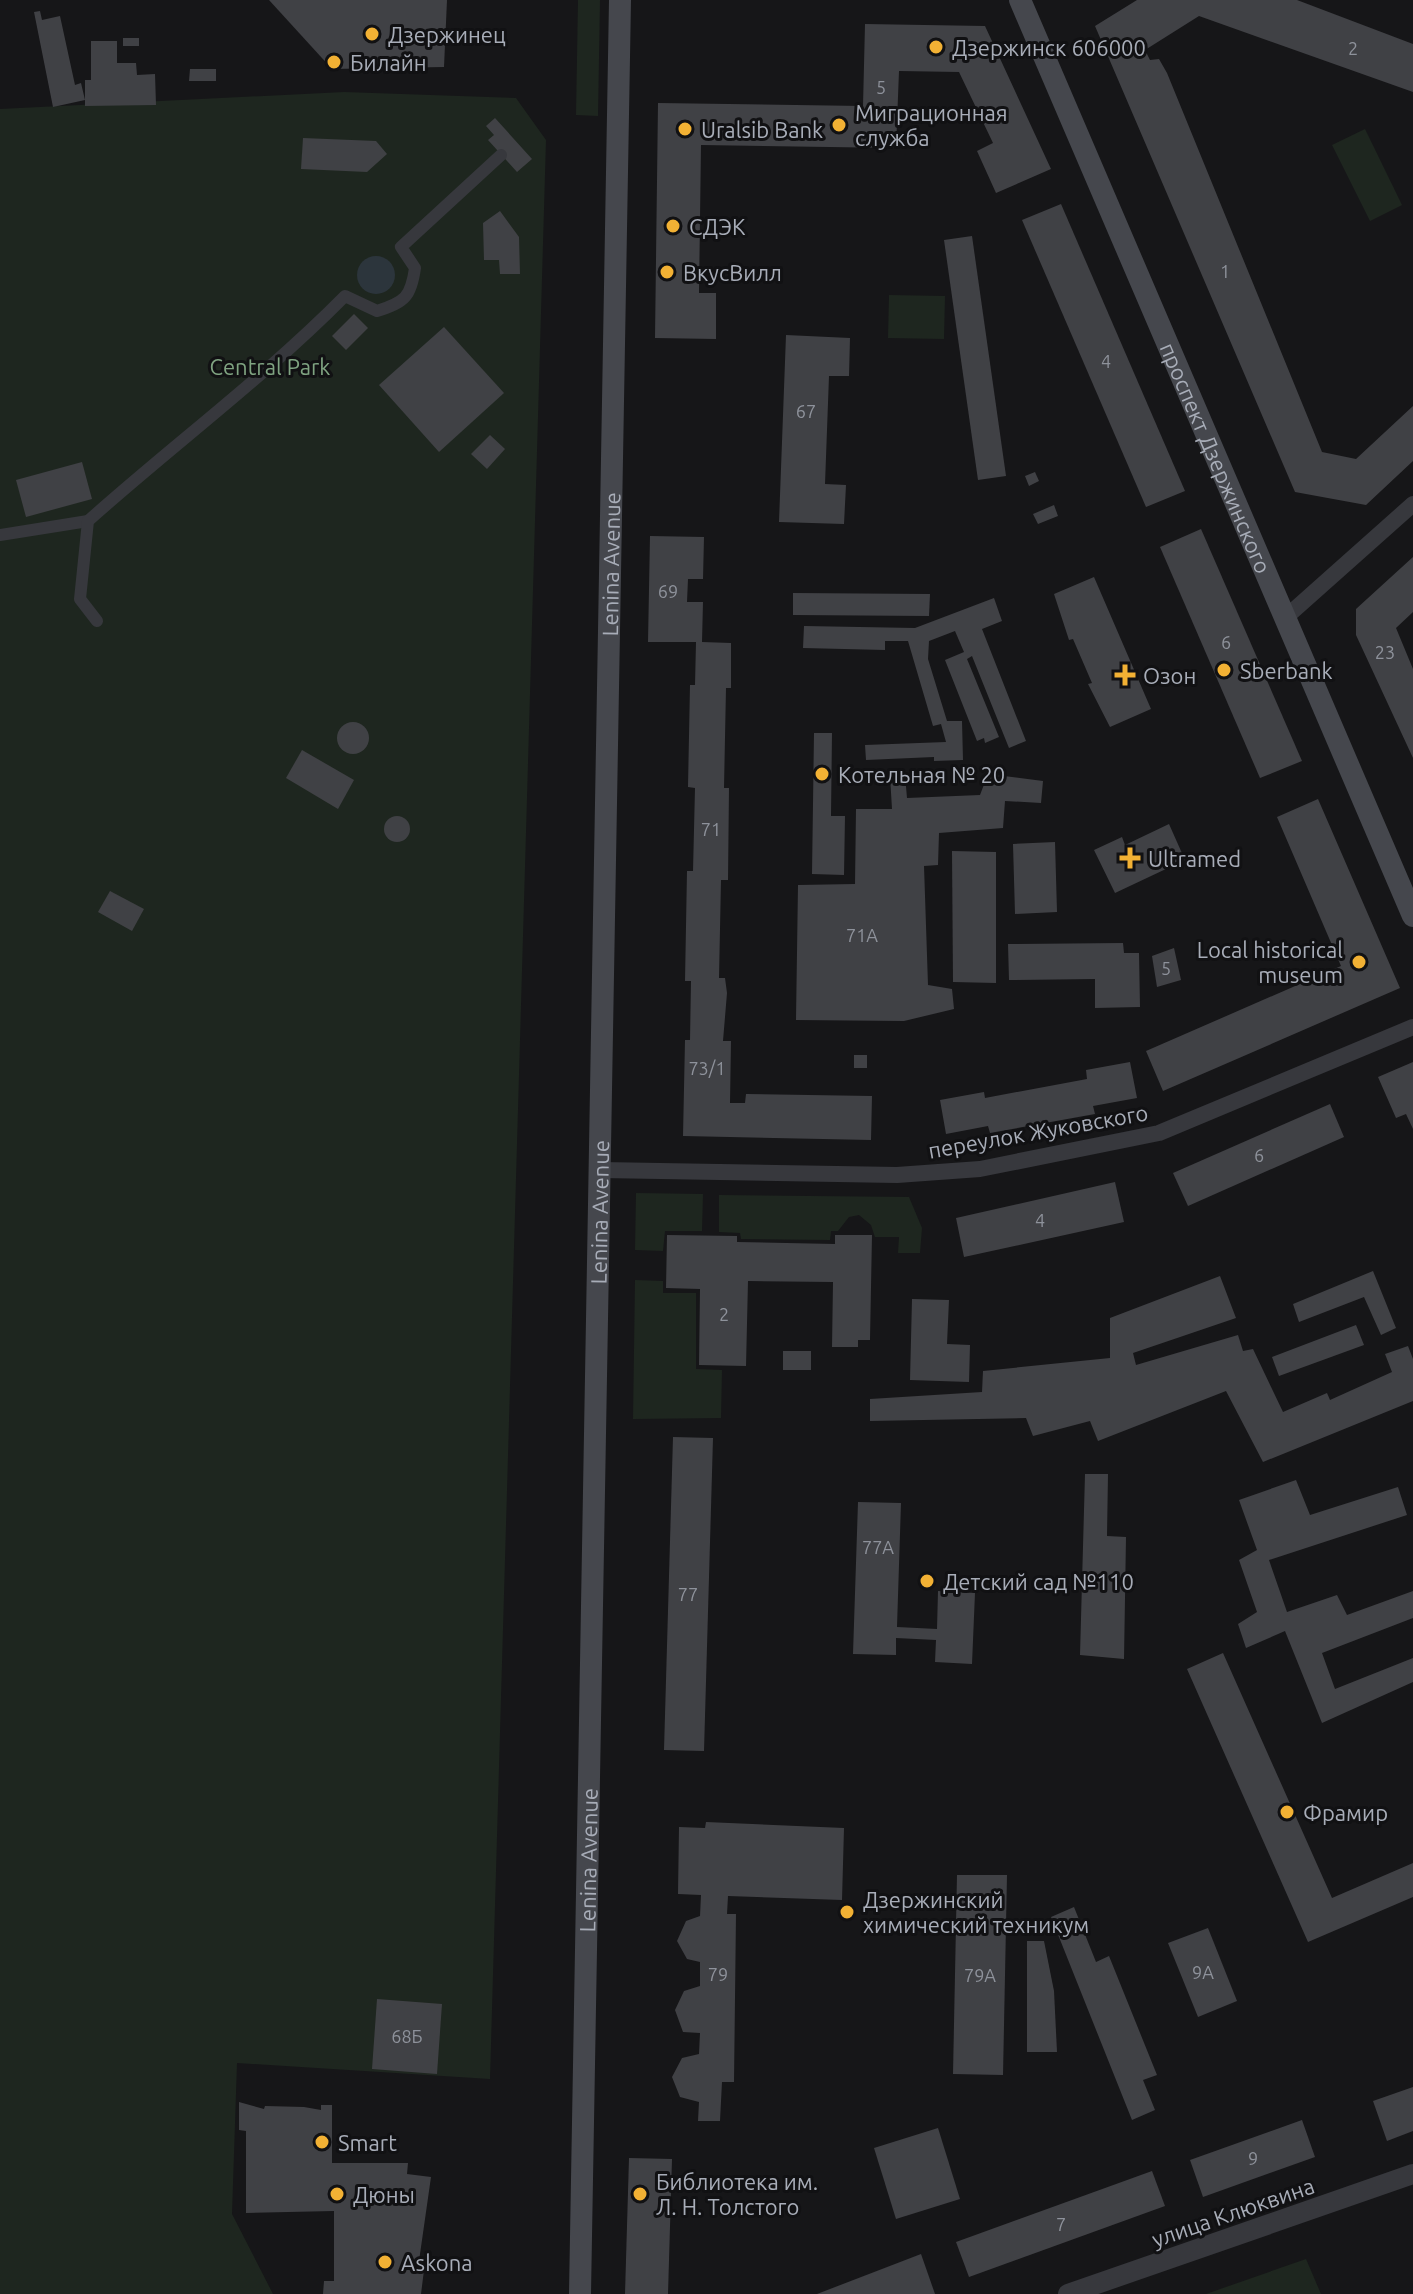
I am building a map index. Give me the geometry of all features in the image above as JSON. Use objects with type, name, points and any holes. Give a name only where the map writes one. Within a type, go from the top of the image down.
[{"type":"main road","name":"Lenina Avenue","points":[[580,2294],[620,0]]},
{"type":"main road","name":"проспект Дзержинского","points":[[1020,0],[1413,916]]},
{"type":"street","points":[[0,535],[88,521],[164,453],[304,337],[345,296],[377,311],[397,305],[412,291],[415,268],[401,247],[501,155]]},
{"type":"street","points":[[1285,618],[1413,504]]},
{"type":"street","points":[[88,521],[80,599],[97,621]]},
{"type":"street","name":"переулок Жуковского","points":[[601,1170],[897,1175],[980,1169],[1159,1133],[1413,1027]]},
{"type":"street","name":"улица Клюквина","points":[[1068,2294],[1413,2174]]},
{"type":"green space","points":[[578,0],[600,0],[598,116],[576,115]]},
{"type":"green space","name":"Central Park","points":[[344,92],[516,98],[546,140],[490,2079],[237,2063],[232,2214],[273,2294],[0,2294],[0,109]]},
{"type":"green space","points":[[1365,129],[1402,205],[1370,221],[1332,145]]},
{"type":"green space","points":[[889,295],[945,296],[944,339],[888,338]]},
{"type":"green space","points":[[636,1193],[703,1194],[702,1231],[665,1231],[663,1251],[635,1250]]},
{"type":"green space","points":[[719,1195],[909,1197],[922,1228],[920,1253],[898,1253],[899,1237],[875,1237],[871,1225],[859,1215],[849,1217],[838,1231],[831,1231],[830,1240],[741,1239],[740,1233],[719,1232]]},
{"type":"green space","points":[[635,1280],[663,1281],[663,1293],[696,1293],[696,1369],[722,1370],[721,1418],[633,1419]]},
{"type":"green space","points":[[1306,2259],[1321,2294],[1206,2294]]},
{"type":"shaded area","points":[[376,256],[389,262],[395,275],[389,288],[376,294],[363,288],[357,275],[363,262]]},
{"type":"building","name":"Дзержинец","points":[[269,0],[447,0],[444,67],[332,69]]},
{"type":"building","points":[[1137,0],[1297,0],[1413,44],[1413,92],[1199,16],[1145,50],[1150,60],[1159,59],[1167,73],[1322,452],[1356,459],[1413,406],[1413,461],[1366,505],[1295,492],[1095,26]]},
{"type":"building","points":[[40,11],[42,20],[60,16],[75,85],[81,83],[85,100],[53,107],[34,12]]},
{"type":"building","points":[[865,24],[985,26],[1051,169],[996,193],[977,151],[993,143],[959,72],[899,71],[896,148],[701,145],[699,293],[716,293],[716,339],[655,338],[658,103],[863,106]]},
{"type":"building","points":[[123,38],[139,38],[139,46],[123,46]]},
{"type":"building","points":[[91,41],[117,41],[117,63],[136,63],[137,75],[155,74],[156,105],[85,106],[85,80],[91,80]]},
{"type":"building","points":[[190,69],[216,69],[216,81],[189,81]]},
{"type":"building","points":[[495,118],[532,159],[517,172],[488,140],[494,135],[486,126]]},
{"type":"building","points":[[303,138],[376,141],[387,154],[367,172],[301,169]]},
{"type":"building","points":[[1061,204],[1185,491],[1146,507],[1022,220]]},
{"type":"building","points":[[500,211],[519,237],[520,274],[500,274],[499,260],[484,260],[483,223]]},
{"type":"building","points":[[972,236],[1006,476],[978,480],[944,240]]},
{"type":"building","points":[[354,314],[368,328],[346,350],[332,336]]},
{"type":"building","points":[[444,327],[504,393],[439,452],[379,385]]},
{"type":"building","points":[[786,335],[850,338],[849,376],[829,376],[825,484],[846,485],[844,524],[779,522]]},
{"type":"building","points":[[490,435],[505,449],[487,469],[471,454]]},
{"type":"building","points":[[82,462],[92,499],[26,517],[16,480]]},
{"type":"building","points":[[1035,472],[1039,481],[1029,486],[1025,476]]},
{"type":"building","points":[[1054,505],[1058,516],[1038,524],[1033,514]]},
{"type":"building","points":[[1201,529],[1302,761],[1260,778],[1160,547]]},
{"type":"building","points":[[650,536],[704,537],[703,579],[688,579],[687,602],[703,602],[702,642],[731,643],[731,688],[726,688],[724,788],[729,788],[728,880],[721,880],[719,978],[725,978],[727,993],[723,1041],[731,1041],[730,1103],[745,1103],[746,1094],[872,1096],[871,1140],[683,1136],[685,1040],[690,1040],[691,981],[685,981],[687,871],[693,871],[695,788],[688,787],[690,685],[695,685],[696,642],[648,642]]},
{"type":"building","points":[[1413,557],[1413,612],[1396,628],[1413,669],[1413,758],[1356,635],[1356,609]]},
{"type":"building","points":[[1094,577],[1151,709],[1110,727],[1088,684],[1092,683],[1073,639],[1069,640],[1054,594]]},
{"type":"building","points":[[793,593],[930,594],[929,616],[793,615]]},
{"type":"building","points":[[994,598],[1002,621],[982,629],[1026,741],[1009,748],[972,656],[967,659],[999,737],[985,743],[984,738],[977,741],[945,660],[964,652],[955,631],[929,641],[928,659],[947,721],[962,721],[963,760],[934,761],[934,757],[866,760],[865,745],[946,742],[941,724],[933,726],[908,641],[885,641],[885,650],[803,648],[804,626],[915,628]]},
{"type":"building","points":[[353,722],[364,727],[369,738],[364,749],[353,754],[342,749],[337,738],[342,727]]},
{"type":"building","name":"Котельная № 20","points":[[814,733],[832,733],[831,816],[845,816],[844,875],[812,874]]},
{"type":"building","points":[[302,750],[354,780],[338,809],[286,778]]},
{"type":"building","points":[[988,774],[1043,781],[1041,803],[1005,801],[1003,828],[939,833],[938,865],[924,866],[928,985],[952,989],[954,1009],[904,1021],[796,1020],[798,885],[855,884],[856,809],[892,809],[890,776],[905,775],[907,798],[980,795]]},
{"type":"building","points":[[1318,799],[1400,988],[1163,1091],[1146,1051],[1341,966],[1277,817]]},
{"type":"building","points":[[397,816],[406,820],[410,829],[406,838],[397,842],[388,838],[384,829],[388,820]]},
{"type":"building","points":[[1169,824],[1185,860],[1115,893],[1094,850],[1122,837],[1125,845]]},
{"type":"building","points":[[1055,842],[1057,912],[1015,914],[1013,844]]},
{"type":"building","points":[[952,851],[996,852],[996,983],[953,982]]},
{"type":"building","points":[[110,891],[144,909],[132,931],[98,912]]},
{"type":"building","points":[[1123,943],[1124,953],[1139,953],[1140,1007],[1095,1008],[1095,979],[1009,980],[1008,944]]},
{"type":"building","points":[[1174,948],[1181,980],[1157,987],[1152,956]]},
{"type":"building","points":[[854,1055],[867,1055],[867,1068],[854,1068]]},
{"type":"building","points":[[1130,1062],[1137,1098],[1093,1106],[1095,1114],[990,1133],[988,1126],[946,1134],[940,1100],[984,1092],[985,1098],[1087,1079],[1086,1070]]},
{"type":"building","points":[[1413,1062],[1413,1129],[1406,1114],[1396,1118],[1378,1077]]},
{"type":"building","points":[[1330,1104],[1344,1137],[1188,1206],[1173,1173]]},
{"type":"building","points":[[1115,1182],[1124,1222],[964,1257],[956,1218]]},
{"type":"building","points":[[667,1235],[737,1236],[737,1242],[835,1244],[835,1235],[872,1235],[870,1340],[858,1340],[858,1347],[832,1347],[833,1282],[748,1281],[746,1366],[699,1365],[700,1289],[666,1288]]},
{"type":"building","points":[[1373,1271],[1396,1328],[1381,1335],[1364,1297],[1299,1322],[1293,1304]]},
{"type":"building","points":[[1220,1276],[1236,1318],[1133,1353],[1136,1365],[1238,1335],[1243,1351],[1253,1349],[1283,1412],[1327,1393],[1330,1400],[1392,1372],[1385,1354],[1408,1346],[1413,1359],[1413,1401],[1263,1462],[1226,1391],[1098,1441],[1090,1421],[1033,1436],[1026,1418],[870,1421],[870,1399],[982,1392],[983,1371],[1110,1358],[1110,1318]]},
{"type":"building","points":[[912,1299],[949,1300],[947,1344],[970,1345],[969,1382],[910,1380]]},
{"type":"building","points":[[1356,1325],[1364,1345],[1279,1376],[1272,1357]]},
{"type":"building","points":[[783,1351],[811,1351],[811,1370],[783,1370]]},
{"type":"building","points":[[673,1437],[713,1438],[704,1751],[664,1750]]},
{"type":"building","points":[[1085,1474],[1108,1474],[1107,1536],[1126,1537],[1124,1659],[1080,1655]]},
{"type":"building","points":[[1296,1480],[1310,1515],[1398,1487],[1407,1515],[1269,1560],[1287,1612],[1337,1595],[1347,1615],[1413,1591],[1413,1618],[1322,1653],[1335,1689],[1413,1658],[1413,1682],[1322,1723],[1285,1631],[1246,1648],[1238,1624],[1257,1612],[1239,1560],[1257,1550],[1239,1500]]},
{"type":"building","points":[[858,1502],[901,1503],[897,1627],[937,1629],[938,1591],[975,1593],[972,1664],[935,1662],[936,1640],[896,1638],[896,1655],[853,1654]]},
{"type":"building","points":[[1223,1653],[1332,1898],[1413,1863],[1413,1897],[1308,1942],[1187,1669]]},
{"type":"building","points":[[706,1822],[844,1828],[842,1900],[728,1896],[727,1914],[736,1914],[734,2082],[722,2082],[720,2121],[698,2121],[699,2102],[680,2097],[672,2077],[682,2058],[699,2054],[700,2033],[683,2032],[675,2010],[684,1991],[700,1986],[700,1962],[687,1959],[677,1941],[686,1921],[700,1916],[701,1895],[678,1894],[679,1827],[705,1828]]},
{"type":"building","points":[[957,1875],[1007,1875],[1003,2075],[953,2074]]},
{"type":"building","points":[[1074,1907],[1096,1962],[1109,1956],[1157,2075],[1143,2080],[1155,2110],[1132,2120],[1051,1917]]},
{"type":"building","points":[[1208,1928],[1237,2001],[1198,2017],[1168,1943]]},
{"type":"building","points":[[1027,1941],[1044,1941],[1054,1991],[1057,2052],[1027,2052]]},
{"type":"building","points":[[377,1999],[442,2004],[437,2074],[372,2069]]},
{"type":"building","points":[[1413,2087],[1413,2131],[1387,2141],[1373,2101]]},
{"type":"building","name":"Дюны","points":[[239,2102],[264,2109],[265,2106],[321,2110],[321,2105],[332,2105],[332,2163],[408,2163],[407,2174],[431,2177],[418,2268],[424,2270],[421,2294],[323,2294],[324,2281],[334,2281],[334,2211],[246,2213],[246,2131],[239,2130]]},
{"type":"building","points":[[1302,2120],[1315,2157],[1203,2197],[1190,2160]]},
{"type":"building","points":[[938,2128],[960,2199],[896,2219],[874,2148]]},
{"type":"building","points":[[629,2158],[672,2159],[668,2294],[625,2294]]},
{"type":"building","points":[[1152,2171],[1165,2206],[969,2277],[956,2242]]},
{"type":"building","points":[[921,2254],[935,2294],[817,2294]]},
{"type":"place","name":"Дзержинец","points":[[372,34]]},
{"type":"place","name":"Дзержинск 606000","points":[[936,47]]},
{"type":"place","name":"Билайн","points":[[334,62]]},
{"type":"place","name":"Миграционная служба","points":[[839,125]]},
{"type":"place","name":"Uralsib Bank","points":[[685,129]]},
{"type":"place","name":"СДЭК","points":[[673,226]]},
{"type":"place","name":"ВкусВилл","points":[[667,272]]},
{"type":"place","name":"Sberbank","points":[[1224,670]]},
{"type":"place","name":"Озон","points":[[1125,675]]},
{"type":"place","name":"Котельная № 20","points":[[822,774]]},
{"type":"place","name":"Ultramed","points":[[1130,858]]},
{"type":"place","name":"Local historical museum","points":[[1359,962]]},
{"type":"place","name":"Детский сад №110","points":[[927,1581]]},
{"type":"place","name":"Фрамир","points":[[1287,1812]]},
{"type":"place","name":"Дзержинский химический техникум","points":[[847,1912]]},
{"type":"place","name":"Smart","points":[[322,2142]]},
{"type":"place","name":"Дюны","points":[[337,2194]]},
{"type":"place","name":"Библиотека им. Л. Н. Толстого","points":[[640,2194]]},
{"type":"place","name":"Askona","points":[[385,2262]]}]
